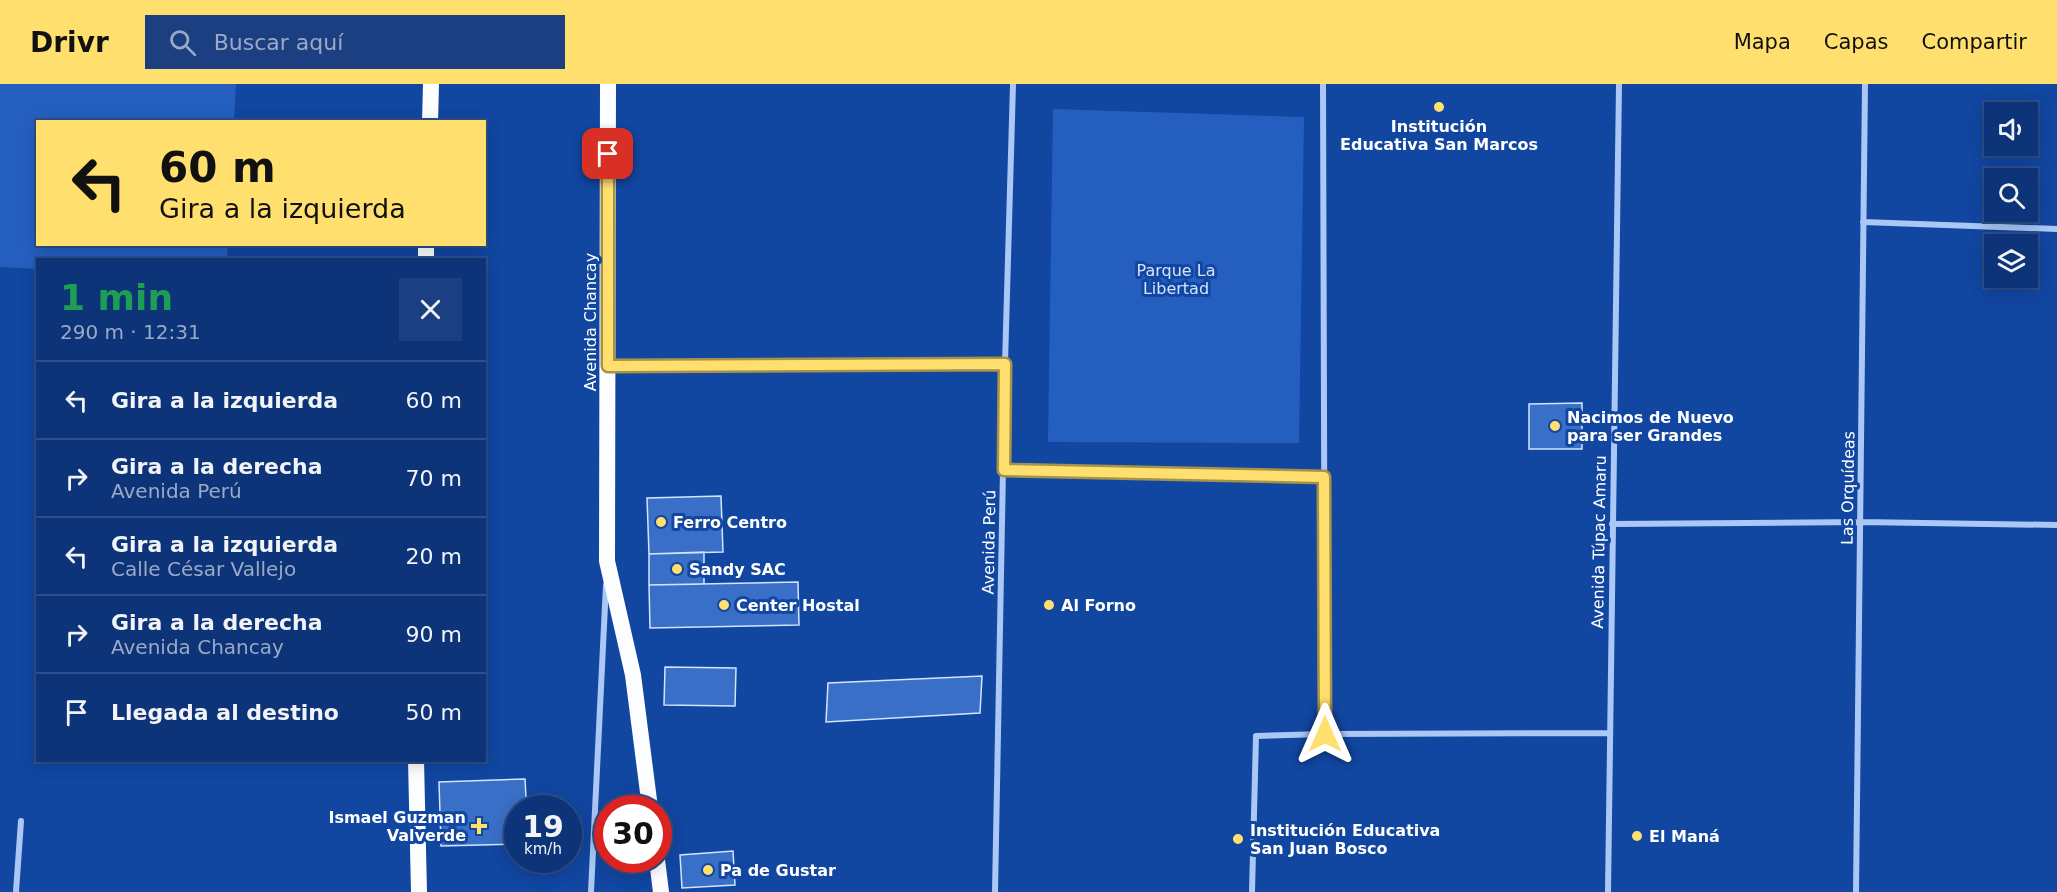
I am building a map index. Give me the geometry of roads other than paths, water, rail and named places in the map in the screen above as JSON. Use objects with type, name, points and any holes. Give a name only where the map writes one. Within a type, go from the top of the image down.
[{"type":"highway","points":[[430,120],[431,84]]},
{"type":"highway","name":"Avenida Chancay","points":[[608,84],[607,561],[633,675],[648,795]]},
{"type":"highway","points":[[416,762],[419,892]]},
{"type":"highway","points":[[659,873],[661,892]]},
{"type":"street","name":"Avenida Perú","points":[[995,892],[1012,84]]},
{"type":"street","points":[[1323,84],[1325,734]]},
{"type":"street","name":"Avenida Túpac Amaru","points":[[1608,892],[1619,84]]},
{"type":"street","name":"Las Orquídeas","points":[[1856,892],[1865,84]]},
{"type":"street","points":[[1863,222],[2057,229]]},
{"type":"street","points":[[608,366],[1005,364]]},
{"type":"street","points":[[1004,470],[1324,477]]},
{"type":"street","points":[[1612,524],[1861,522],[2057,525]]},
{"type":"street","name":"Avenida Chancay","points":[[591,892],[607,561]]},
{"type":"street","points":[[1252,892],[1256,736],[1609,733]]},
{"type":"street","points":[[16,892],[21,821]]},
{"type":"place","name":"Institución Educativa San Marcos","points":[[1439,107]]},
{"type":"place","name":"Nacimos de Nuevo para ser Grandes","points":[[1555,426]]},
{"type":"place","name":"Ferro Centro","points":[[661,522]]},
{"type":"place","name":"Sandy SAC","points":[[677,569]]},
{"type":"place","name":"Center Hostal","points":[[724,605]]},
{"type":"place","name":"Al Forno","points":[[1049,605]]},
{"type":"place","name":"Ismael Guzman Valverde","points":[[479,826]]},
{"type":"place","name":"El Maná","points":[[1637,836]]},
{"type":"place","name":"Institución Educativa San Juan Bosco","points":[[1238,839]]},
{"type":"place","name":"Pa de Gustar","points":[[708,870]]},
{"type":"park label","name":"Parque La Libertad","points":[[1176,279]]}]
